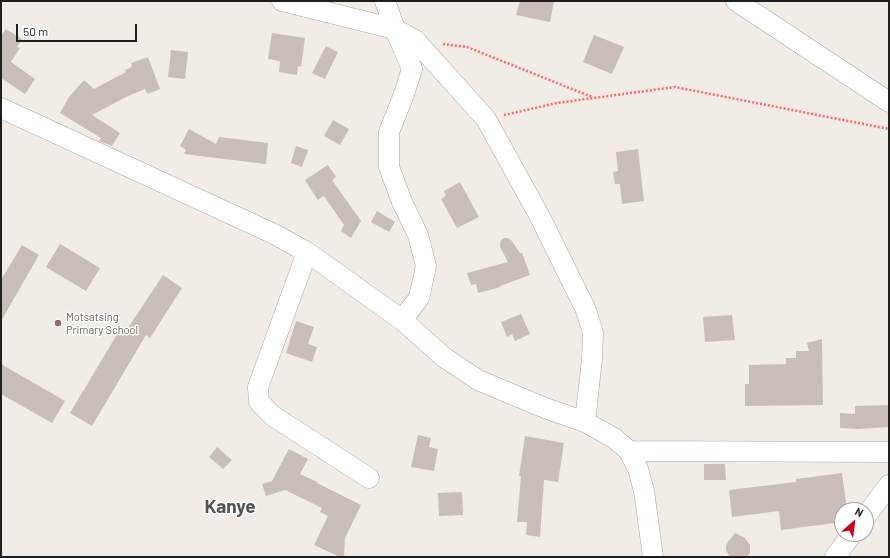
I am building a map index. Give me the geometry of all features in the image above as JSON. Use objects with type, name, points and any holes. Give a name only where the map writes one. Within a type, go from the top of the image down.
[{"type":"street","points":[[282,1],[395,29],[415,40],[486,119],[540,217],[586,310],[593,333],[592,359],[585,422]]},
{"type":"street","points":[[385,1],[412,69],[389,132],[389,167],[402,202],[418,234],[426,266],[418,298],[402,320]]},
{"type":"street","points":[[736,1],[889,102]]},
{"type":"street","points":[[1,108],[267,231],[307,252],[402,320],[445,358],[478,380],[545,408],[585,422],[614,438],[629,451],[638,469],[644,490],[653,557]]},
{"type":"street","points":[[307,252],[258,387],[259,402],[273,416],[370,478]]},
{"type":"street","points":[[629,451],[889,452]]},
{"type":"street","points":[[874,505],[889,485]]},
{"type":"street","points":[[835,557],[846,542]]},
{"type":"path","points":[[415,40],[467,47],[594,98]]},
{"type":"path","points":[[486,119],[558,102],[675,87],[889,129]]},
{"type":"building","points":[[520,1],[554,1],[550,22],[516,15]]},
{"type":"building","points":[[6,29],[22,39],[17,47],[20,48],[11,62],[35,79],[25,94],[1,78],[1,36]]},
{"type":"building","points":[[272,33],[305,38],[301,67],[298,66],[297,75],[279,72],[280,61],[268,59]]},
{"type":"building","points":[[594,35],[624,47],[612,74],[583,62]]},
{"type":"building","points":[[326,46],[338,52],[325,79],[312,73]]},
{"type":"building","points":[[171,50],[188,52],[185,79],[168,77]]},
{"type":"building","points":[[148,57],[160,89],[147,94],[145,89],[128,96],[92,115],[120,133],[112,146],[99,141],[101,138],[60,113],[69,97],[84,80],[94,89],[126,72],[125,70],[132,67],[131,63]]},
{"type":"building","points":[[333,120],[349,129],[340,145],[324,136]]},
{"type":"building","points":[[189,129],[216,144],[219,137],[268,143],[266,164],[184,154],[186,150],[180,146]]},
{"type":"building","points":[[296,146],[308,150],[302,167],[291,163]]},
{"type":"building","points":[[638,149],[644,201],[622,204],[620,184],[615,184],[613,172],[618,171],[616,152]]},
{"type":"building","points":[[328,165],[336,177],[332,180],[361,221],[351,238],[341,231],[344,225],[324,196],[318,200],[305,180]]},
{"type":"building","points":[[460,182],[479,217],[457,228],[441,199],[446,196],[444,191]]},
{"type":"building","points":[[377,211],[395,222],[389,232],[371,222]]},
{"type":"building","points":[[504,238],[511,240],[520,253],[522,253],[530,275],[500,287],[478,293],[476,284],[471,285],[467,273],[508,262],[500,247],[501,240]]},
{"type":"building","points":[[60,244],[100,268],[86,291],[46,267]]},
{"type":"building","points":[[22,245],[39,255],[1,321],[1,280]]},
{"type":"building","points":[[163,275],[182,288],[150,338],[146,335],[92,426],[70,413],[119,331],[124,334]]},
{"type":"building","points":[[521,314],[530,334],[515,341],[512,334],[507,337],[501,322]]},
{"type":"building","points":[[732,315],[735,340],[705,342],[703,317]]},
{"type":"building","points":[[296,321],[314,327],[308,344],[317,347],[312,362],[286,353]]},
{"type":"building","points":[[822,339],[823,405],[745,406],[745,384],[749,384],[749,365],[786,364],[786,358],[796,358],[796,351],[809,351],[807,343]]},
{"type":"building","points":[[1,364],[65,401],[52,423],[1,394]]},
{"type":"building","points":[[889,405],[889,427],[858,429],[840,428],[840,413],[855,414],[855,406]]},
{"type":"building","points":[[418,435],[431,438],[429,447],[438,449],[434,471],[411,467]]},
{"type":"building","points":[[525,436],[564,443],[558,482],[544,480],[540,537],[526,535],[527,522],[517,522],[521,476],[519,476]]},
{"type":"building","points":[[217,447],[232,460],[223,469],[209,457]]},
{"type":"building","points":[[289,449],[308,459],[300,474],[361,505],[345,538],[344,557],[340,557],[314,545],[328,516],[320,512],[322,508],[285,490],[266,496],[262,484],[272,481]]},
{"type":"building","points":[[704,464],[725,464],[726,480],[704,480]]},
{"type":"building","points":[[842,473],[846,502],[834,502],[834,523],[781,530],[779,511],[732,517],[729,490],[796,482],[796,479]]},
{"type":"building","points":[[462,492],[463,515],[439,516],[438,493]]},
{"type":"building","points":[[735,533],[745,538],[750,545],[750,553],[747,557],[730,557],[726,550],[728,542]]},
{"type":"place","name":"Motsatsing Primary School","points":[[58,323]]},
{"type":"district","name":"Kanye","points":[[230,507]]}]
